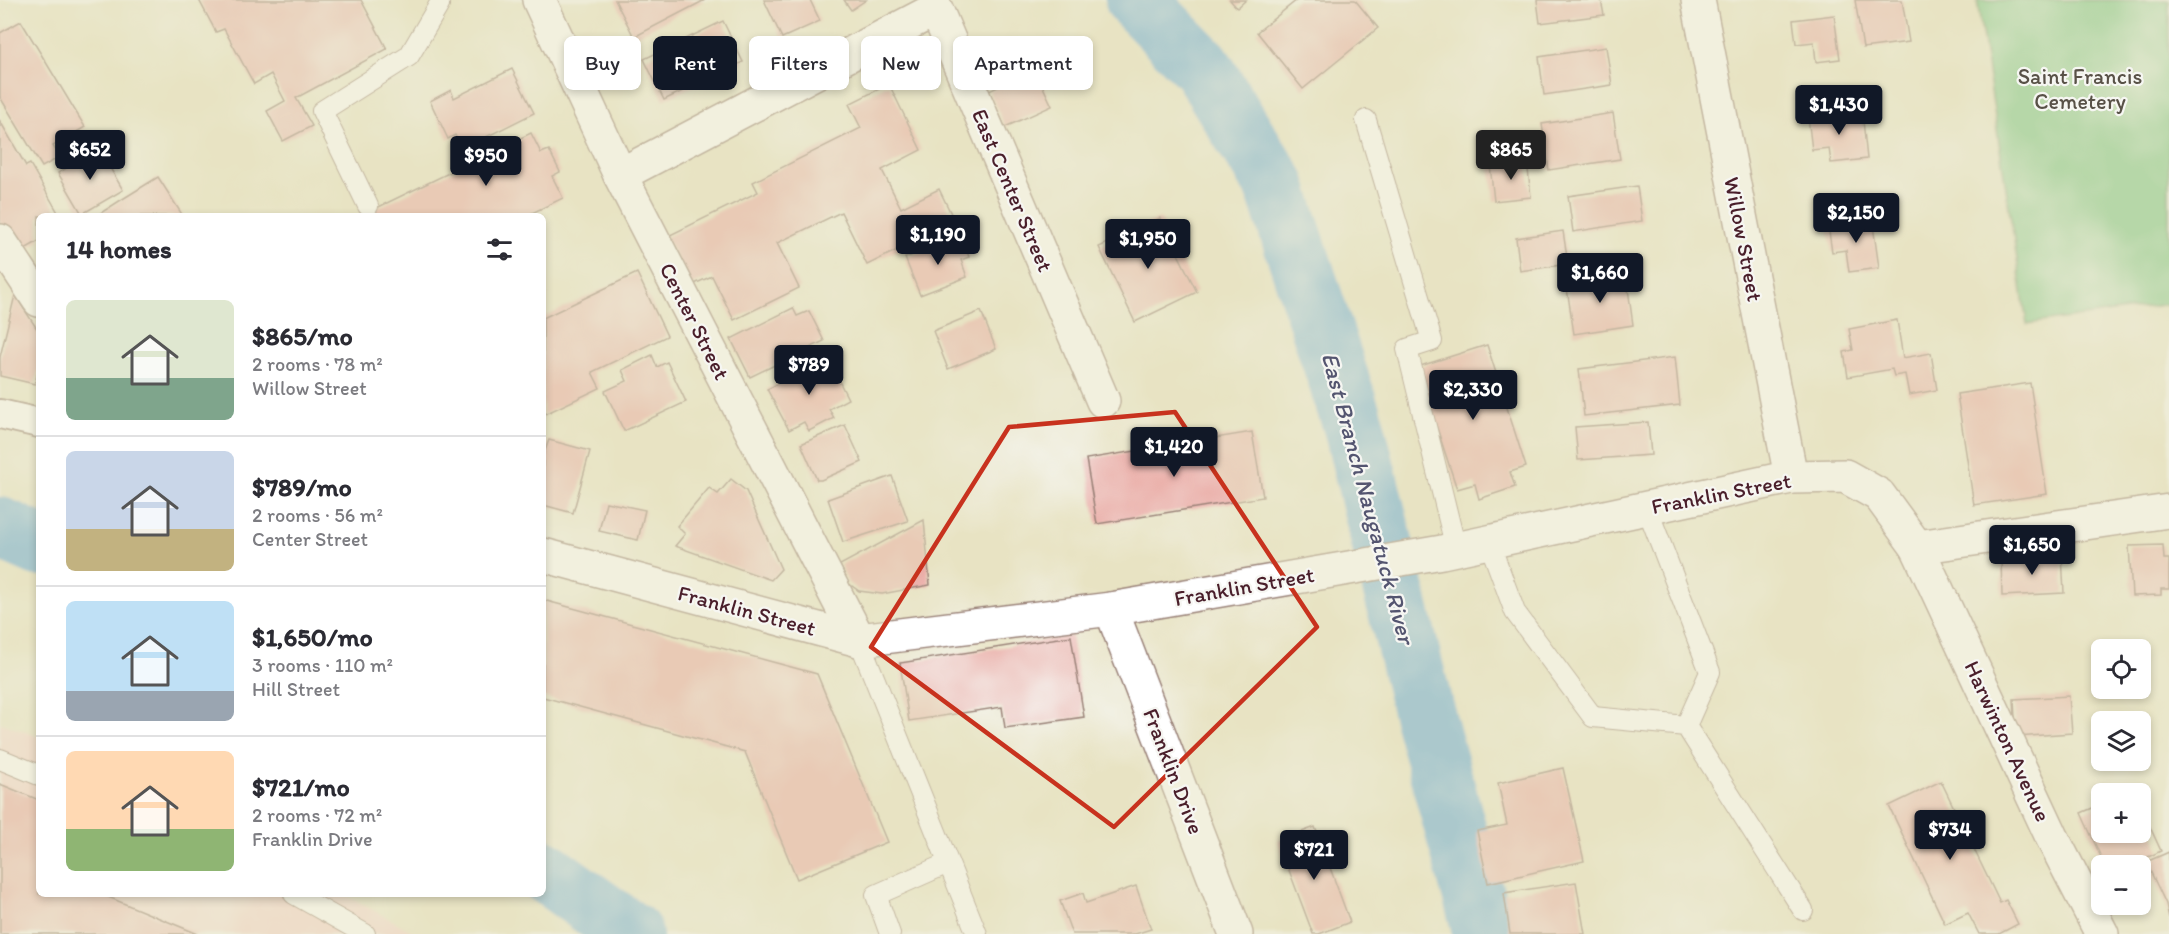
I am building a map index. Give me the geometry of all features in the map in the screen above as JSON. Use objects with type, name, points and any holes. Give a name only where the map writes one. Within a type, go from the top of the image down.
[{"type":"street","name":"Center Street","points":[[539,0],[620,175],[859,640]]},
{"type":"street","name":"Willow Street","points":[[1698,0],[1791,477]]},
{"type":"street","name":"East Center Street","points":[[620,175],[936,9],[1102,401]]},
{"type":"street","points":[[0,241],[36,295]]},
{"type":"street","points":[[0,414],[36,422]]},
{"type":"street","name":"Franklin Street","points":[[546,556],[859,640],[1111,609],[1341,569],[1489,542],[1791,477],[1845,476],[1853,480],[1879,495],[1917,547]]},
{"type":"street","points":[[1917,547],[2169,511]]},
{"type":"street","name":"Harwinton Avenue","points":[[1917,547],[2052,837],[2102,934]]},
{"type":"street","name":"Franklin Drive","points":[[1111,609],[1236,934]]},
{"type":"lane","points":[[368,206],[322,111],[410,56],[442,2]]},
{"type":"lane","points":[[1366,120],[1432,341],[1407,349],[1449,550]]},
{"type":"lane","points":[[1647,508],[1710,672],[1686,726]]},
{"type":"lane","points":[[1489,542],[1515,612],[1593,717],[1686,726]]},
{"type":"lane","points":[[859,640],[977,934]]},
{"type":"lane","points":[[1686,726],[1803,910]]},
{"type":"lane","points":[[0,759],[36,774]]},
{"type":"lane","points":[[890,934],[876,895],[948,863]]},
{"type":"lane","points":[[299,897],[365,934]]},
{"type":"highlighted area","points":[[1175,412],[1317,627],[1114,827],[871,647],[1009,427]]},
{"type":"shaded area","points":[[0,723],[36,736],[36,897],[349,897],[417,934],[0,934]]},
{"type":"green space","name":"Saint Francis Cemetery","points":[[1977,0],[2169,0],[2169,304],[2027,324]]},
{"type":"building","points":[[199,0],[361,0],[387,49],[296,98],[312,126],[283,141],[267,111],[285,101],[271,74],[254,84],[224,29],[216,32]]},
{"type":"building","points":[[615,0],[705,0],[636,36],[633,36]]},
{"type":"building","points":[[764,0],[810,0],[820,21],[786,36],[781,36]]},
{"type":"building","points":[[844,0],[866,0],[851,10]]},
{"type":"building","points":[[1230,0],[1246,0],[1237,8]]},
{"type":"building","points":[[1297,0],[1355,0],[1378,28],[1303,89],[1257,32]]},
{"type":"building","points":[[1537,0],[1601,0],[1604,15],[1540,23]]},
{"type":"building","points":[[1855,0],[1902,0],[1909,42],[1863,48]]},
{"type":"building","points":[[1834,15],[1840,59],[1816,62],[1814,42],[1796,44],[1793,20]]},
{"type":"building","points":[[21,21],[85,127],[53,146],[60,157],[42,167],[0,97],[0,33]]},
{"type":"building","points":[[723,21],[730,36],[692,36]]},
{"type":"building","points":[[1606,47],[1612,85],[1544,95],[1539,57]]},
{"type":"building","points":[[737,50],[743,62],[737,65]]},
{"type":"building","points":[[653,55],[653,77],[644,59]]},
{"type":"building","points":[[512,69],[534,113],[462,149],[455,135],[448,139],[430,101],[451,90],[454,98]]},
{"type":"building","points":[[659,90],[685,90],[664,100]]},
{"type":"building","points":[[877,90],[892,90],[921,150],[882,170],[901,208],[939,189],[955,222],[867,265],[841,212],[777,243],[799,288],[734,320],[712,276],[690,286],[666,237],[758,192],[753,182],[861,128],[849,104]]},
{"type":"building","points":[[1044,90],[1052,106],[1005,127],[989,91]]},
{"type":"building","points":[[1862,111],[1867,159],[1831,163],[1829,148],[1812,150],[1808,117]]},
{"type":"building","points":[[1613,113],[1620,159],[1549,170],[1542,124]]},
{"type":"building","points":[[0,121],[26,166],[30,164],[58,213],[36,213],[36,243],[18,253],[0,223]]},
{"type":"building","points":[[531,133],[541,153],[549,150],[560,172],[552,176],[563,198],[532,213],[366,213]]},
{"type":"building","points":[[99,149],[123,190],[81,213],[58,173]]},
{"type":"building","points":[[1527,160],[1531,197],[1494,201],[1490,165]]},
{"type":"building","points":[[158,177],[181,213],[101,213]]},
{"type":"building","points":[[1637,186],[1642,221],[1573,232],[1568,196]]},
{"type":"building","points":[[1160,218],[1197,292],[1135,322],[1099,247]]},
{"type":"building","points":[[1872,218],[1879,268],[1849,272],[1846,250],[1832,252],[1828,225]]},
{"type":"building","points":[[1563,231],[1568,264],[1520,271],[1516,238]]},
{"type":"building","points":[[961,236],[969,257],[961,260],[967,277],[920,295],[905,258]]},
{"type":"building","points":[[637,273],[667,336],[592,372],[600,388],[546,414],[546,317]]},
{"type":"building","points":[[1626,274],[1633,325],[1574,334],[1566,282]]},
{"type":"building","points":[[15,295],[36,327],[35,384],[0,376],[0,357]]},
{"type":"building","points":[[793,308],[797,316],[809,311],[824,341],[750,377],[731,339]]},
{"type":"building","points":[[981,311],[996,349],[948,369],[933,331]]},
{"type":"building","points":[[1897,320],[1903,358],[1931,353],[1937,390],[1909,395],[1905,374],[1894,376],[1892,369],[1848,377],[1844,352],[1853,350],[1849,329]]},
{"type":"building","points":[[1487,345],[1526,467],[1510,472],[1515,487],[1479,499],[1475,484],[1457,489],[1417,367]]},
{"type":"building","points":[[652,355],[657,367],[667,362],[686,402],[624,431],[605,391],[627,381],[622,370]]},
{"type":"building","points":[[1675,357],[1680,405],[1584,416],[1579,369]]},
{"type":"building","points":[[828,359],[848,399],[829,409],[834,418],[809,431],[804,422],[789,430],[767,389]]},
{"type":"building","points":[[2030,383],[2047,494],[1974,505],[1957,394]]},
{"type":"building","points":[[1648,422],[1651,455],[1578,460],[1575,427]]},
{"type":"building","points":[[845,425],[862,462],[817,480],[801,444]]},
{"type":"building","points":[[1252,432],[1263,497],[1097,524],[1086,459]]},
{"type":"building","points":[[549,440],[590,451],[573,513],[546,506],[546,448]]},
{"type":"building","points":[[892,476],[908,521],[843,542],[828,499]]},
{"type":"building","points":[[731,479],[746,491],[781,569],[771,580],[675,546],[685,534],[677,526],[709,488],[718,494]]},
{"type":"building","points":[[606,502],[645,510],[638,540],[599,531]]},
{"type":"building","points":[[924,520],[930,585],[882,594],[859,591],[848,583],[840,565]]},
{"type":"building","points":[[2163,545],[2164,559],[2169,559],[2169,589],[2161,589],[2161,595],[2132,596],[2129,546]]},
{"type":"building","points":[[2062,555],[2064,593],[2002,596],[2001,558]]},
{"type":"building","points":[[546,601],[817,674],[887,842],[797,879],[745,752],[546,698]]},
{"type":"building","points":[[1071,636],[1084,717],[1005,728],[1002,707],[909,721],[900,663]]},
{"type":"building","points":[[2069,696],[2072,733],[2016,737],[2014,699]]},
{"type":"building","points":[[1563,768],[1584,861],[1488,883],[1477,831],[1507,825],[1498,783]]},
{"type":"building","points":[[1941,781],[2000,903],[2006,900],[2018,924],[1999,934],[1979,934],[1968,913],[1945,924],[1889,806]]},
{"type":"building","points":[[0,784],[36,799],[36,897],[108,897],[198,934],[0,934]]},
{"type":"building","points":[[2091,809],[2091,835],[2081,813]]},
{"type":"building","points":[[1315,827],[1350,922],[1319,934],[1313,934],[1278,841]]},
{"type":"building","points":[[2151,829],[2161,851],[2151,856],[2100,855],[2095,843],[2151,843]]},
{"type":"building","points":[[2169,852],[2169,918],[2166,904],[2151,872],[2151,860]]},
{"type":"building","points":[[1576,882],[1585,934],[1510,934],[1504,893]]},
{"type":"building","points":[[1136,886],[1151,929],[1135,934],[1072,934],[1060,901],[1083,893],[1086,903]]},
{"type":"waterway","name":"East Branch Naugatuck River","points":[[1136,0],[1202,67],[1275,185],[1354,427],[1423,710],[1484,934]]},
{"type":"waterway","points":[[0,528],[36,544]]},
{"type":"waterway","points":[[546,872],[632,934]]}]
